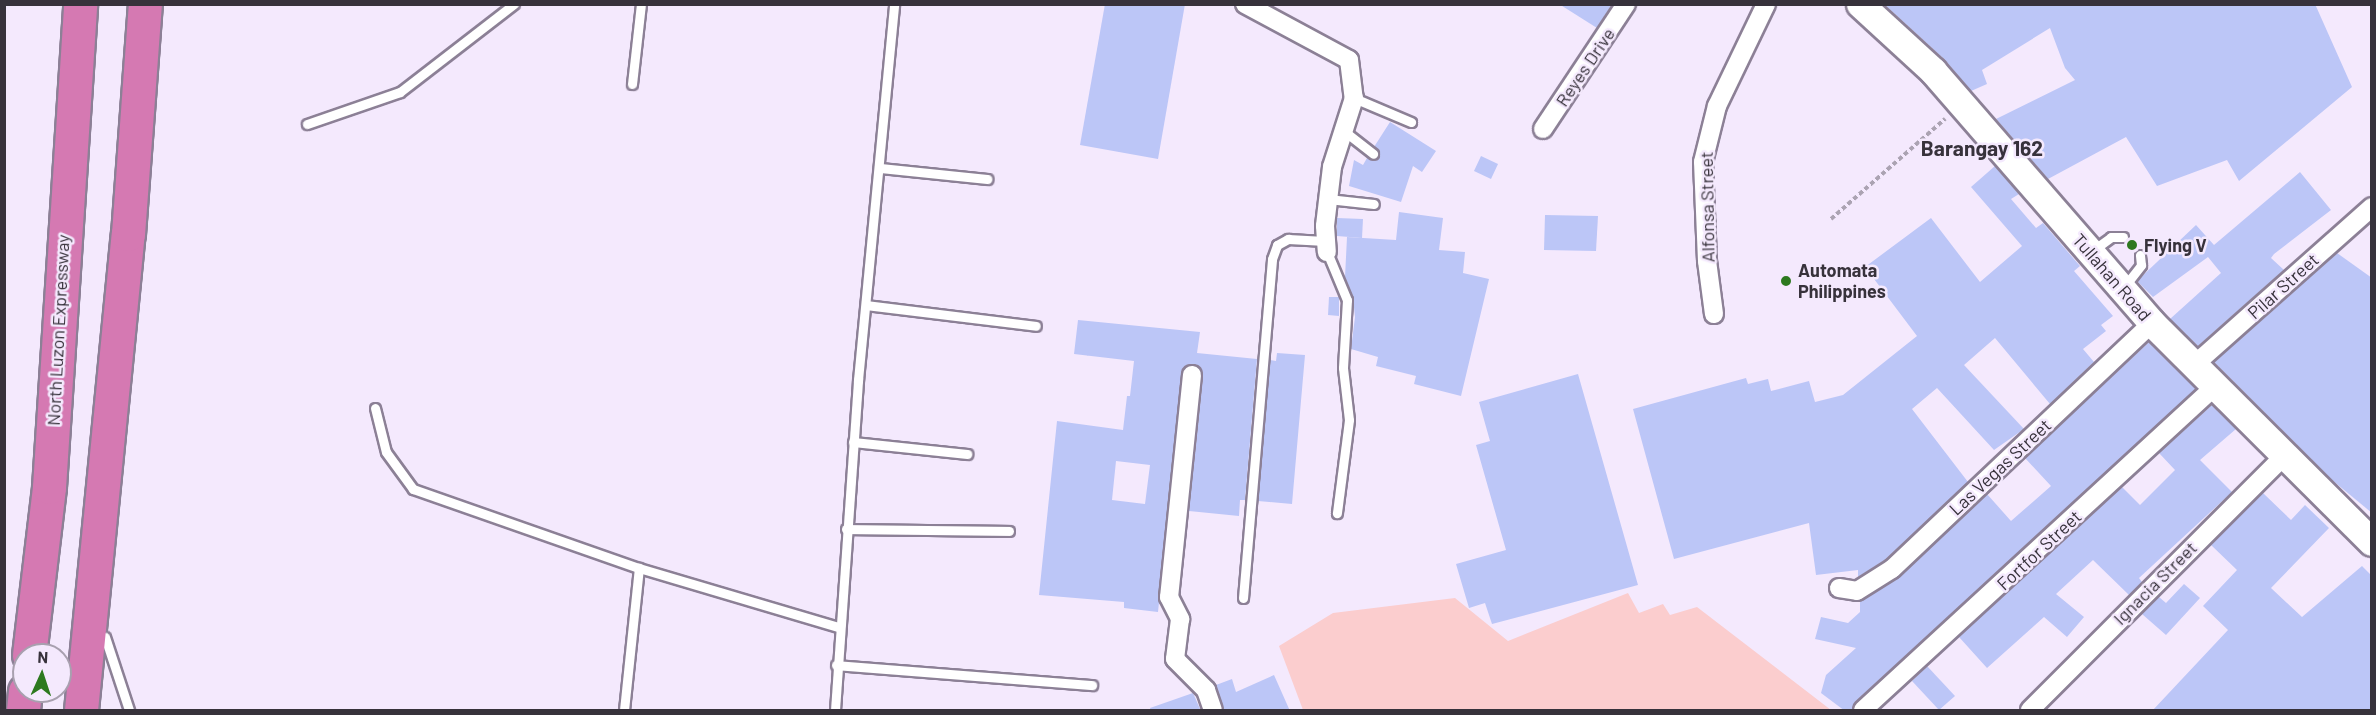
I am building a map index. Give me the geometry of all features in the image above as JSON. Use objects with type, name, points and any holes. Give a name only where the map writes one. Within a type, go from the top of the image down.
[{"type":"highway","name":"North Luzon Expressway","points":[[30,643],[49,487],[80,4]]},
{"type":"highway","points":[[81,711],[128,234],[146,4]]},
{"type":"highway","points":[[58,711],[102,491]]},
{"type":"main road","name":"Tullahan Road","points":[[1860,4],[1933,71],[2152,323],[2283,457],[2372,542]]},
{"type":"street","points":[[1245,4],[1341,53],[1348,60],[1354,98],[1332,167],[1326,246]]},
{"type":"street","name":"Reyes Drive","points":[[1544,129],[1626,4]]},
{"type":"street","name":"Alfonsa Street","points":[[1714,315],[1706,251],[1705,151],[1716,106],[1766,4]]},
{"type":"street","name":"Pilar Street","points":[[2194,366],[2372,207]]},
{"type":"street","name":"Las Vegas Street","points":[[1839,588],[1857,591],[1892,569],[2152,323]]},
{"type":"street","points":[[1192,375],[1169,597],[1180,619],[1175,659],[1206,690],[1213,711]]},
{"type":"street","name":"Fortfor Street","points":[[1863,711],[2214,387]]},
{"type":"street","name":"Ignacia Street","points":[[2030,711],[2283,457]]},
{"type":"lane","points":[[308,124],[400,92],[514,4]]},
{"type":"lane","points":[[632,84],[641,4]]},
{"type":"lane","points":[[835,711],[838,627],[853,442],[894,4]]},
{"type":"lane","points":[[1354,98],[1411,122]]},
{"type":"lane","points":[[1344,131],[1373,154]]},
{"type":"lane","points":[[880,168],[987,180]]},
{"type":"lane","points":[[1328,199],[1374,204]]},
{"type":"lane","points":[[2091,252],[2112,237],[2123,237]]},
{"type":"lane","points":[[1243,598],[1272,259],[1277,245],[1288,239],[1326,246],[1347,300],[1343,368],[1349,420],[1337,513]]},
{"type":"lane","points":[[2122,288],[2141,265],[2140,255]]},
{"type":"lane","points":[[866,305],[1036,326]]},
{"type":"lane","points":[[375,408],[386,452],[413,489],[639,568],[838,627]]},
{"type":"lane","points":[[853,442],[967,454]]},
{"type":"lane","points":[[846,528],[1010,531]]},
{"type":"lane","points":[[624,711],[639,568]]},
{"type":"lane","points":[[105,637],[129,711]]},
{"type":"lane","points":[[836,665],[1092,685]]},
{"type":"path","points":[[1831,219],[1962,104]]},
{"type":"shaded area","points":[[1628,593],[1639,613],[1663,604],[1670,615],[1697,607],[1831,710],[1303,710],[1279,646],[1333,613],[1455,598],[1508,641]]},
{"type":"building","points":[[1105,4],[1185,4],[1158,159],[1080,145]]},
{"type":"building","points":[[1559,4],[1612,4],[1597,28]]},
{"type":"building","points":[[1884,4],[2315,4],[2352,87],[2239,181],[2227,160],[2157,186],[2126,137],[2048,179],[1996,119],[2075,80],[2065,68],[2050,28],[1982,70],[1987,84],[1971,91],[1944,59]]},
{"type":"building","points":[[1390,122],[1436,151],[1422,172],[1413,166],[1401,202],[1349,186],[1354,160],[1363,165],[1367,158],[1379,158],[1374,147]]},
{"type":"building","points":[[1481,156],[1498,164],[1491,179],[1474,171]]},
{"type":"building","points":[[1995,166],[2019,194],[2011,199],[2036,228],[2043,223],[2080,266],[2074,271],[2113,316],[2101,325],[2106,331],[2083,349],[2094,362],[2050,404],[1995,338],[1964,365],[2024,429],[1994,450],[1937,388],[1912,409],[1968,482],[1885,560],[1858,577],[1858,570],[1816,575],[1809,523],[1674,559],[1633,409],[1746,378],[1748,384],[1768,379],[1771,391],[1809,381],[1815,402],[1843,395],[1917,336],[1865,267],[1931,218],[1980,282],[2022,246],[1971,187]]},
{"type":"building","points":[[2300,172],[2331,210],[2274,254],[2271,258],[2284,270],[2198,346],[2170,319],[2221,273],[2208,257],[2153,297],[2137,281],[2196,225],[2214,245]]},
{"type":"building","points":[[1399,212],[1443,218],[1439,250],[1465,252],[1463,273],[1489,279],[1461,396],[1414,384],[1416,376],[1376,366],[1378,357],[1351,349],[1355,317],[1353,298],[1345,277],[1347,237],[1396,240]]},
{"type":"building","points":[[1545,215],[1598,216],[1596,251],[1544,250]]},
{"type":"building","points":[[1337,218],[1363,219],[1362,238],[1337,236]]},
{"type":"building","points":[[2337,253],[2372,278],[2372,513],[2332,480],[2214,362]]},
{"type":"building","points":[[1329,297],[1339,297],[1339,316],[1328,315]]},
{"type":"building","points":[[1078,320],[1200,332],[1197,353],[1257,359],[1245,500],[1240,500],[1239,516],[1189,511],[1203,376],[1194,364],[1183,369],[1158,612],[1124,608],[1124,602],[1039,595],[1057,421],[1123,430],[1127,396],[1130,396],[1134,361],[1074,354]],"holes":[[[1116,461],[1150,465],[1145,504],[1112,500]]]},
{"type":"building","points":[[2149,342],[2196,389],[1855,702],[1852,711],[1845,711],[1821,693],[1826,675],[1856,648],[1815,639],[1821,617],[1848,623],[1860,612],[1860,601],[1900,577],[1987,494],[2011,521],[2051,486],[2025,458]]},
{"type":"building","points":[[1277,353],[1305,355],[1292,504],[1258,501],[1270,360],[1276,361]]},
{"type":"building","points":[[1578,374],[1638,585],[1492,624],[1485,603],[1469,608],[1456,564],[1506,550],[1476,445],[1490,441],[1479,402]]},
{"type":"building","points":[[2212,405],[2236,429],[2200,460],[2232,492],[2139,578],[2142,582],[2129,595],[2093,560],[2056,594],[2084,617],[2067,637],[2044,617],[1987,668],[1959,637],[2122,487],[2140,505],[2175,470],[2159,453]]},
{"type":"building","points":[[2263,493],[2291,520],[2305,505],[2329,528],[2271,588],[2302,617],[2362,566],[2372,576],[2372,711],[2152,711],[2228,630],[2203,606],[2237,570],[2211,545]]},
{"type":"building","points":[[2184,584],[2200,598],[2166,635],[2142,614],[2159,597],[2166,603]]},
{"type":"building","points":[[1927,666],[1955,696],[1939,710],[1912,681]]},
{"type":"building","points":[[1274,675],[1290,711],[1224,711],[1216,685],[1232,679],[1236,692]]},
{"type":"building","points":[[1193,693],[1201,711],[1151,711],[1150,708]]},
{"type":"place","name":"Flying V","points":[[2132,245]]},
{"type":"place","name":"Automata Philippines","points":[[1786,281]]},
{"type":"district","name":"Barangay 162","points":[[1982,148]]}]
